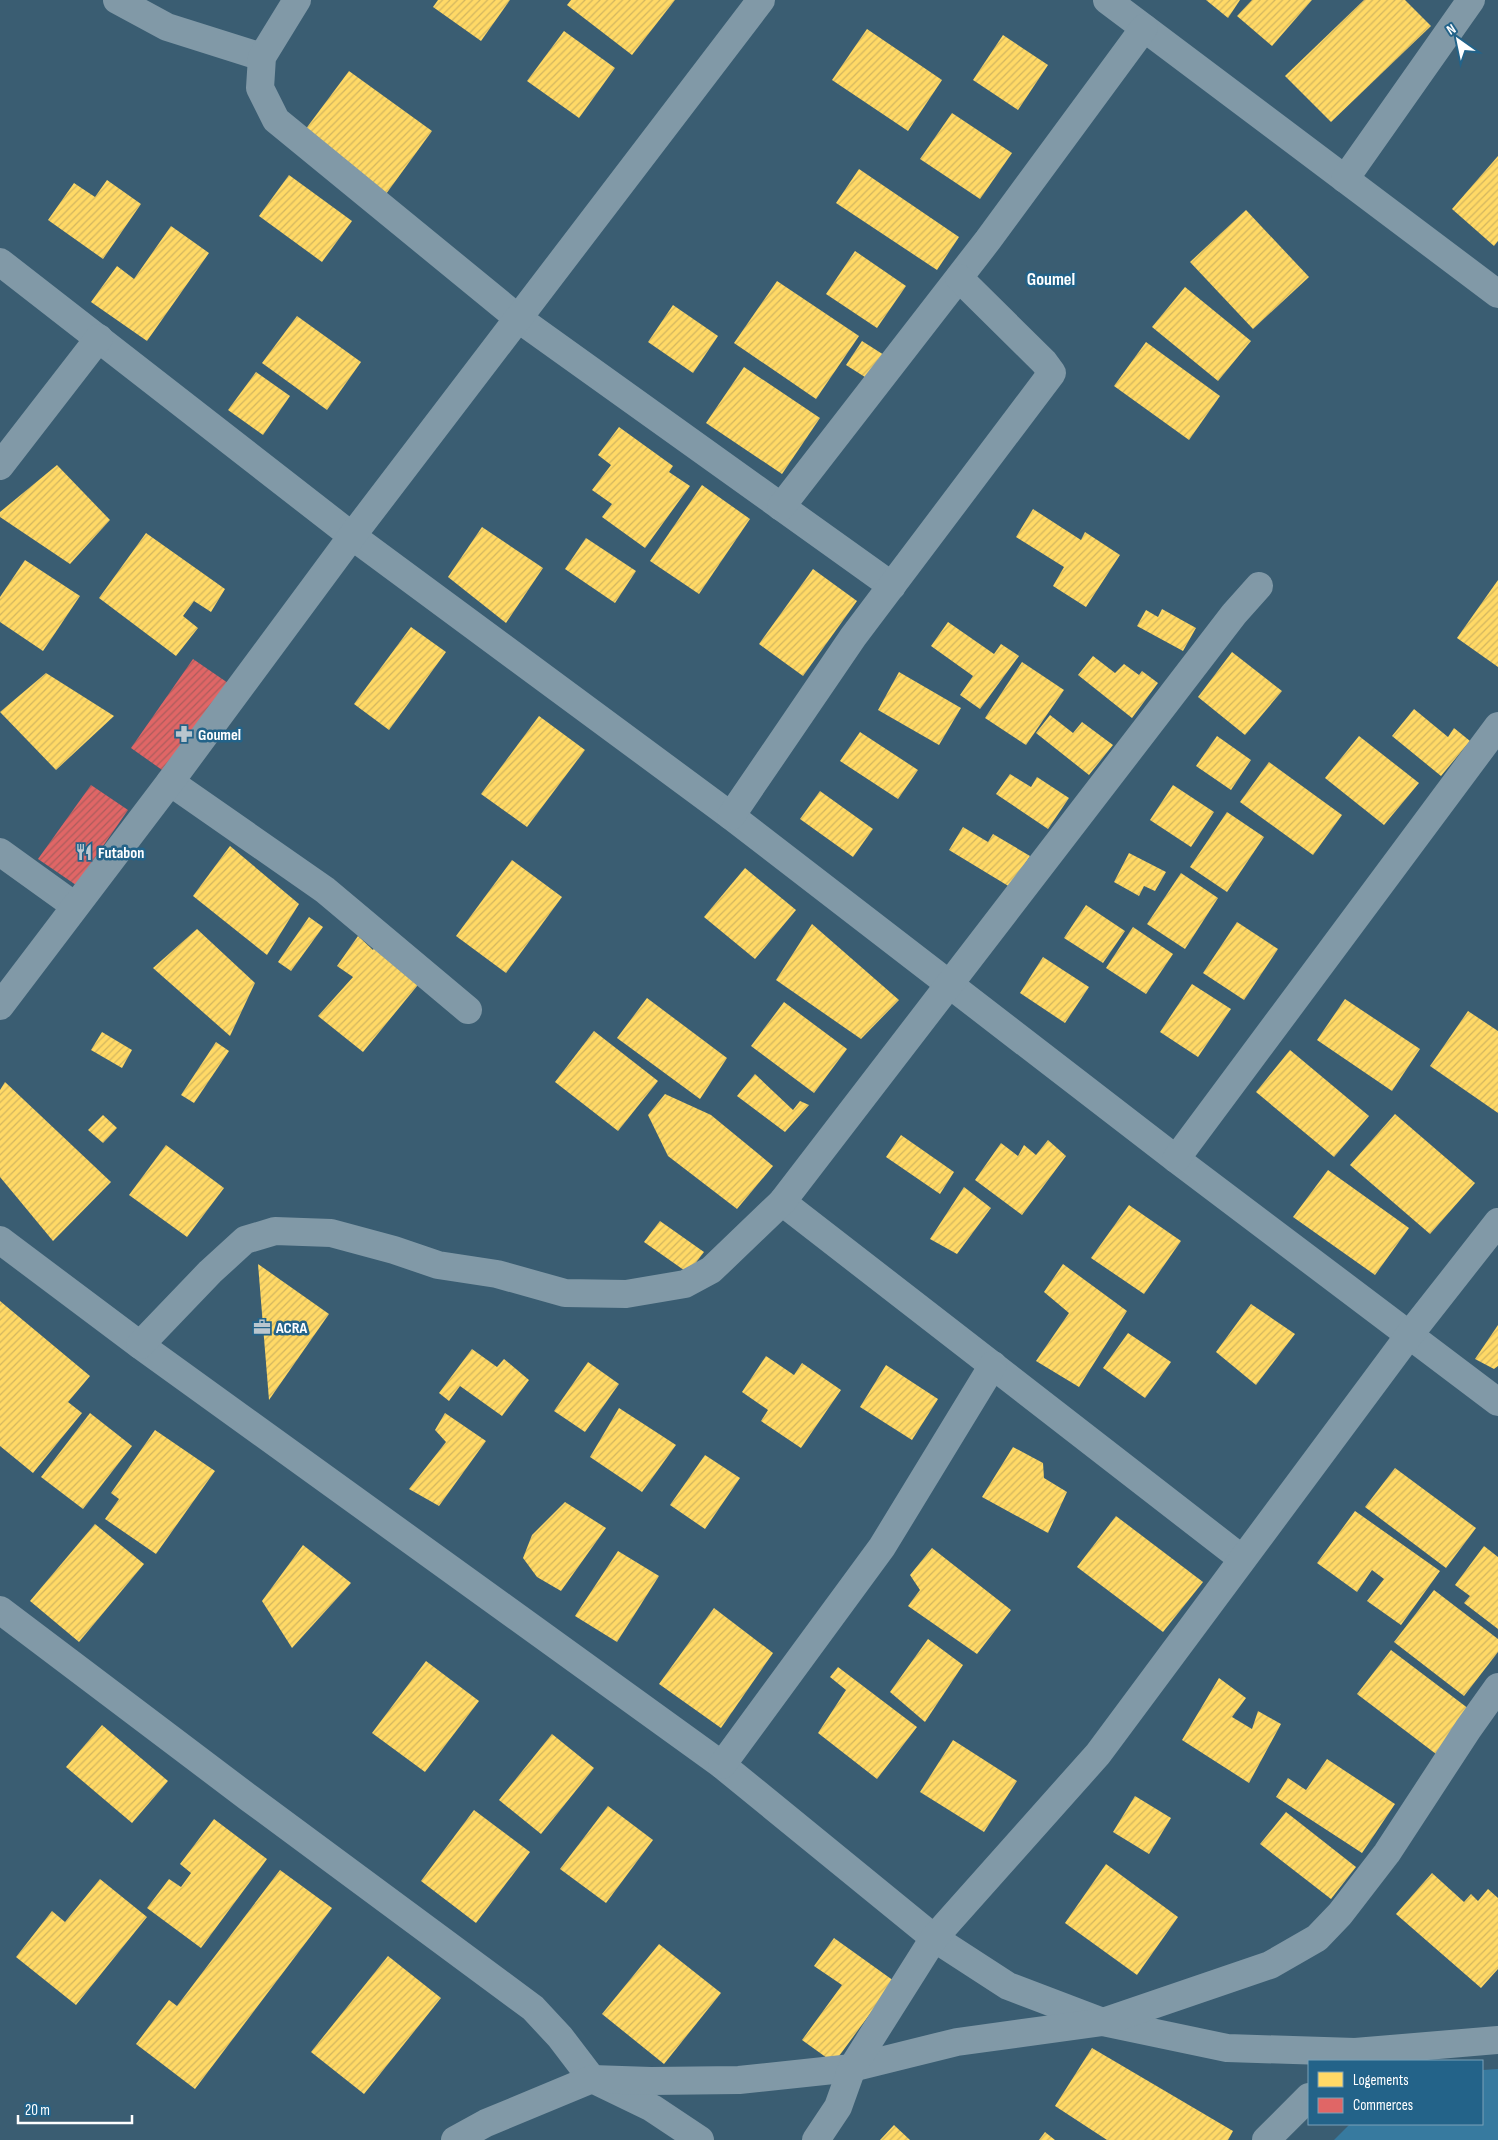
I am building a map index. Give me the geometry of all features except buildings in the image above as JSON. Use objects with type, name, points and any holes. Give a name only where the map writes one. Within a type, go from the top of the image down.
[{"type":"street","points":[[117,0],[168,27],[262,57]]},
{"type":"street","points":[[297,0],[262,57],[260,88],[276,120],[519,320],[892,586]]},
{"type":"street","points":[[0,1006],[170,782],[352,536],[762,0]]},
{"type":"street","points":[[1107,0],[1498,294]]},
{"type":"street","points":[[1345,179],[1471,0]]},
{"type":"street","points":[[781,507],[958,278],[1144,28]]},
{"type":"street","points":[[0,262],[352,536],[731,816],[1176,1159],[1498,1402]]},
{"type":"street","points":[[731,816],[853,637],[1052,373],[1044,362],[958,278]]},
{"type":"street","points":[[0,466],[99,338]]},
{"type":"street","points":[[140,1345],[210,1272],[245,1240],[275,1231],[331,1233],[394,1250],[438,1265],[497,1274],[565,1293],[626,1294],[686,1284],[711,1270],[782,1202],[1234,614],[1259,586]]},
{"type":"street","points":[[1176,1159],[1498,726]]},
{"type":"street","points":[[170,782],[324,890],[468,1010]]},
{"type":"street","points":[[0,852],[75,906]]},
{"type":"street","points":[[782,1202],[1241,1558]]},
{"type":"street","points":[[816,2140],[838,2107],[852,2068],[934,1938],[1098,1754],[1241,1558],[1410,1334],[1498,1222]]},
{"type":"street","points":[[0,1240],[140,1345],[722,1764],[934,1938],[1008,1986],[1104,2022],[1227,2048],[1350,2057],[1498,2040]]},
{"type":"street","points":[[722,1764],[882,1547],[993,1365]]},
{"type":"street","points":[[0,1610],[532,2008],[560,2037],[592,2079],[652,2108],[700,2140]]},
{"type":"street","points":[[455,2140],[486,2123],[592,2079],[651,2082],[739,2080],[852,2068],[957,2042],[1104,2022],[1270,1965],[1316,1938],[1340,1914],[1387,1853],[1468,1729],[1498,1687]]},
{"type":"street","points":[[1266,2140],[1308,2098]]},
{"type":"shaded area","points":[[1498,2069],[1498,2140],[1334,2140],[1349,2125],[1483,2125],[1483,2070]]},
{"type":"place","name":"Goumel","points":[[184,734]]},
{"type":"place","name":"Futabon","points":[[84,852]]},
{"type":"place","name":"ACRA","points":[[262,1327]]},
{"type":"district","name":"Goumel","points":[[1051,279]]}]
